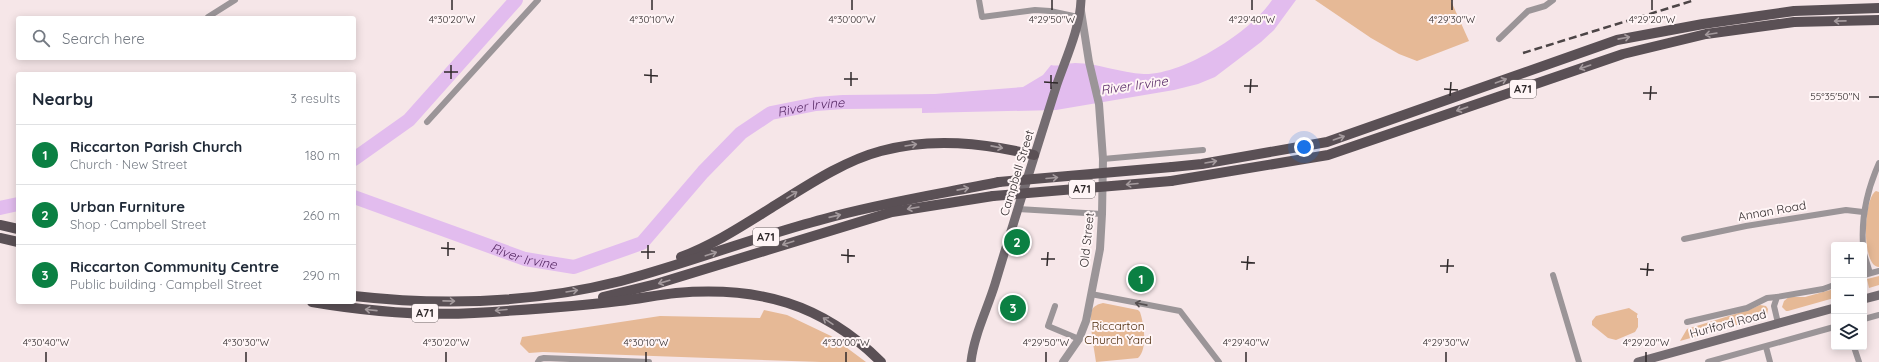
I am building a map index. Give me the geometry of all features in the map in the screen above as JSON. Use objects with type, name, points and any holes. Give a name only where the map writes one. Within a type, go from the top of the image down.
[{"type":"main road","name":"Campbell Street","points":[[971,362],[972,352],[1073,37],[1080,8]]},
{"type":"main road","name":"A71","points":[[356,296],[420,301],[493,300],[555,293],[620,281],[674,266],[823,219],[884,204],[999,182],[1202,164],[1327,142],[1617,40],[1704,24],[1794,11],[1879,8]]},
{"type":"main road","name":"A71","points":[[328,304],[375,310],[427,314],[473,313],[540,307],[605,297],[656,284],[892,212],[993,196],[1171,181],[1328,155],[1623,54],[1706,34],[1794,22],[1879,20]]},
{"type":"main road","points":[[620,281],[691,254],[812,183],[846,165],[880,151],[915,144],[959,143],[982,145],[1034,155]]},
{"type":"main road","points":[[0,225],[16,229]]},
{"type":"main road","points":[[0,238],[16,242]]},
{"type":"main road","points":[[540,307],[619,301],[677,293],[726,292],[760,296],[792,304],[822,317],[858,341],[881,362]]},
{"type":"main road","points":[[1867,298],[1879,295]]},
{"type":"main road","name":"Hurlford Road","points":[[1644,361],[1831,309]]},
{"type":"main road","name":"Campbell Street","points":[[965,362],[972,352]]},
{"type":"street","points":[[210,16],[235,0]]},
{"type":"street","points":[[427,122],[538,0]]},
{"type":"street","points":[[979,0],[982,17],[1034,10],[1050,11],[1080,8]]},
{"type":"street","points":[[1499,39],[1528,11],[1545,6],[1553,0]]},
{"type":"street","name":"Old Street","points":[[1063,362],[1079,339],[1086,321],[1100,249],[1102,214],[1103,159],[1099,104],[1089,62],[1080,8]]},
{"type":"street","points":[[1073,37],[1086,43]]},
{"type":"street","points":[[1103,159],[1203,150]]},
{"type":"street","points":[[1863,242],[1863,212],[1870,184],[1879,163]]},
{"type":"street","points":[[1018,210],[1102,214]]},
{"type":"street","name":"Annan Road","points":[[1684,239],[1746,226],[1846,210],[1863,212]]},
{"type":"street","points":[[1867,274],[1879,271]]},
{"type":"street","points":[[1553,275],[1579,362]]},
{"type":"street","name":"Hurlford Road","points":[[1687,322],[1747,308],[1767,298],[1831,286]]},
{"type":"street","points":[[1091,294],[1180,311],[1220,362]]},
{"type":"street","name":"Hurlford Road","points":[[1777,297],[1774,306],[1778,323]]},
{"type":"street","points":[[1055,306],[1048,326],[1079,339]]},
{"type":"street","points":[[1867,318],[1879,315]]},
{"type":"street","points":[[1708,362],[1831,329]]},
{"type":"street","points":[[1766,347],[1770,362]]},
{"type":"street","points":[[1855,350],[1859,362]]},
{"type":"street","points":[[539,361],[649,362]]},
{"type":"green space","points":[[1315,0],[1453,0],[1451,1],[1469,41],[1417,61],[1399,54],[1371,38]]},
{"type":"green space","points":[[1876,191],[1879,192],[1879,267],[1873,264],[1869,256],[1867,245],[1866,218],[1868,206]]},
{"type":"green space","points":[[1879,276],[1879,285],[1869,288],[1867,279]]},
{"type":"green space","points":[[1831,290],[1831,299],[1788,311],[1782,307],[1784,301],[1789,297],[1805,297]]},
{"type":"green space","name":"Riccarton Church Yard","points":[[1103,303],[1138,310],[1140,312],[1144,329],[1144,343],[1141,354],[1138,358],[1096,362],[1091,328],[1091,314],[1094,307]]},
{"type":"green space","points":[[1760,305],[1766,306],[1768,309],[1765,317],[1680,341],[1687,329]]},
{"type":"green space","points":[[1629,308],[1638,314],[1638,327],[1635,332],[1616,340],[1608,338],[1592,325],[1592,321],[1596,316]]},
{"type":"green space","points":[[764,310],[787,315],[831,336],[866,362],[821,362],[543,352],[529,353],[520,344],[522,337],[660,316],[760,318]]},
{"type":"water","points":[[1272,0],[1296,0],[1274,30],[1261,42],[1215,77],[1198,84],[1174,90],[1056,110],[922,113],[922,95],[1023,87],[1043,75],[1051,65],[1057,66],[1084,63],[1126,72],[1144,74],[1160,72],[1178,67],[1215,49],[1233,38],[1249,25]]},
{"type":"waterway","points":[[356,158],[409,120],[516,0]]},
{"type":"waterway","name":"River Irvine","points":[[356,198],[525,259],[574,267],[642,243],[703,172],[741,133],[771,113],[816,104],[843,102],[941,101]]},
{"type":"waterway","name":"River Irvine","points":[[0,208],[16,204]]},
{"type":"railway","points":[[1523,53],[1695,0]]},
{"type":"place","name":"Urban Furniture","points":[[1017,242]]},
{"type":"place","name":"Riccarton Parish Church","points":[[1141,279]]},
{"type":"place","name":"Riccarton Community Centre","points":[[1013,308]]}]
